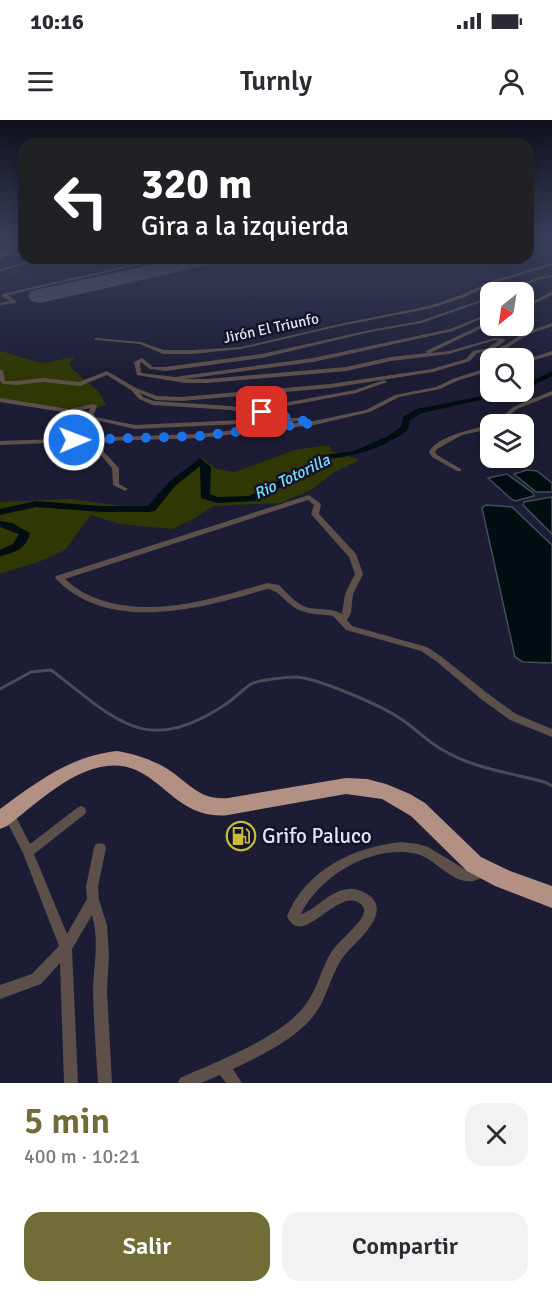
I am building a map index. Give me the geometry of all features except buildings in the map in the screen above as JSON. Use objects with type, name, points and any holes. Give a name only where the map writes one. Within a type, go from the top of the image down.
[{"type":"highway","points":[[4,817],[54,778],[92,761],[108,759],[136,761],[161,775],[189,799],[216,807],[346,786],[365,786],[384,790],[405,799],[483,870],[510,883],[552,897]]},
{"type":"street","points":[[0,304],[14,302],[4,295],[54,283]]},
{"type":"street","name":"Jirón El Triunfo","points":[[96,339],[141,343],[163,352],[241,348],[430,307],[463,296],[491,283]]},
{"type":"street","points":[[534,303],[552,293]]},
{"type":"street","points":[[534,301],[539,300]]},
{"type":"street","points":[[480,301],[446,312],[297,349],[240,360],[165,369],[152,368],[142,360],[137,362],[139,374],[185,381],[207,381],[311,373],[449,352],[495,339],[503,340],[491,348]]},
{"type":"street","points":[[365,332],[430,320],[446,312]]},
{"type":"street","points":[[175,379],[313,360],[451,330],[480,318]]},
{"type":"street","points":[[496,348],[509,346],[523,336],[552,324]]},
{"type":"street","points":[[395,359],[440,347],[480,327]]},
{"type":"street","points":[[392,328],[408,339]]},
{"type":"street","points":[[0,371],[3,382],[8,383],[43,380],[80,384],[107,373],[134,389],[156,398],[182,399],[330,386],[433,370],[468,360],[475,351],[480,350]]},
{"type":"street","points":[[534,359],[552,353]]},
{"type":"street","points":[[250,411],[356,391],[385,381],[425,375],[433,370]]},
{"type":"street","points":[[0,443],[200,436],[314,423],[368,411],[397,396],[438,388],[480,372]]},
{"type":"street","points":[[134,389],[141,398],[153,403],[250,411],[314,423]]},
{"type":"street","points":[[508,414],[515,408],[552,393]]},
{"type":"street","points":[[0,400],[69,411],[94,406],[90,414],[93,418],[135,427],[301,419]]},
{"type":"street","points":[[459,470],[434,456],[432,452],[434,448],[460,434],[480,429]]},
{"type":"street","points":[[104,440],[100,446],[101,452],[113,463],[118,472],[116,480],[118,488],[124,489]]},
{"type":"street","points":[[342,621],[347,613],[349,594],[358,574],[353,556],[315,514],[318,504],[309,497],[122,560],[76,571],[59,578],[85,596],[113,607],[138,610],[199,605],[271,585],[298,608],[333,613],[349,628],[424,649],[513,717],[552,733]]},
{"type":"street","points":[[28,852],[81,811]]},
{"type":"street","points":[[4,817],[28,852],[66,948],[71,1083]]},
{"type":"street","points":[[185,1083],[279,1035],[305,1016],[321,993],[340,950],[365,925],[370,912],[370,905],[363,898],[350,895],[337,897],[301,921],[296,920],[293,916],[297,906],[336,867],[357,856],[380,849],[401,847],[419,849],[438,858],[464,876],[471,876],[483,870]]},
{"type":"street","points":[[100,848],[92,887],[93,900],[101,925],[103,955],[100,991],[105,1083]]},
{"type":"street","points":[[0,992],[36,979],[66,948],[93,900]]},
{"type":"street","points":[[222,1066],[236,1083]]},
{"type":"green space","points":[[0,351],[42,363],[75,357],[70,363],[72,369],[99,392],[106,405],[66,409],[0,401]]},
{"type":"green space","points":[[329,445],[332,451],[359,460],[333,473],[313,489],[281,503],[214,506],[172,529],[120,524],[91,515],[65,550],[41,561],[0,574],[0,502],[71,499],[137,508],[150,507],[163,496],[172,480],[202,458],[217,469],[235,472],[295,450]]},
{"type":"shaded area","points":[[527,470],[537,471],[552,483],[552,492],[536,492],[514,474]]},
{"type":"shaded area","points":[[507,474],[534,496],[515,501],[488,478]]},
{"type":"shaded area","points":[[552,497],[552,534],[523,505],[524,502]]},
{"type":"shaded area","points":[[486,505],[512,507],[552,545],[552,663],[523,662],[515,657],[482,508]]},
{"type":"waterway","name":"Rio Totorilla","points":[[534,383],[552,373]]},
{"type":"waterway","name":"Rio Totorilla","points":[[0,512],[36,504],[102,509],[151,509],[172,484],[200,461],[206,467],[205,496],[217,500],[251,499],[297,475],[317,469],[326,457],[356,453],[391,438],[405,428],[406,419],[419,411],[480,399]]},
{"type":"waterway","name":"Rio Totorilla","points":[[0,524],[25,533],[17,547],[0,553]]},
{"type":"waterway","points":[[0,689],[31,672],[51,670],[114,717],[133,726],[152,730],[174,728],[198,720],[226,704],[251,684],[296,677],[319,682],[365,700],[392,714],[453,756],[552,786]]},
{"type":"runway","points":[[40,296],[99,283]]},
{"type":"place","name":"Grifo Paluco","points":[[241,836]]},
{"type":"route","points":[[74,440],[200,436],[314,423],[262,412]]}]
